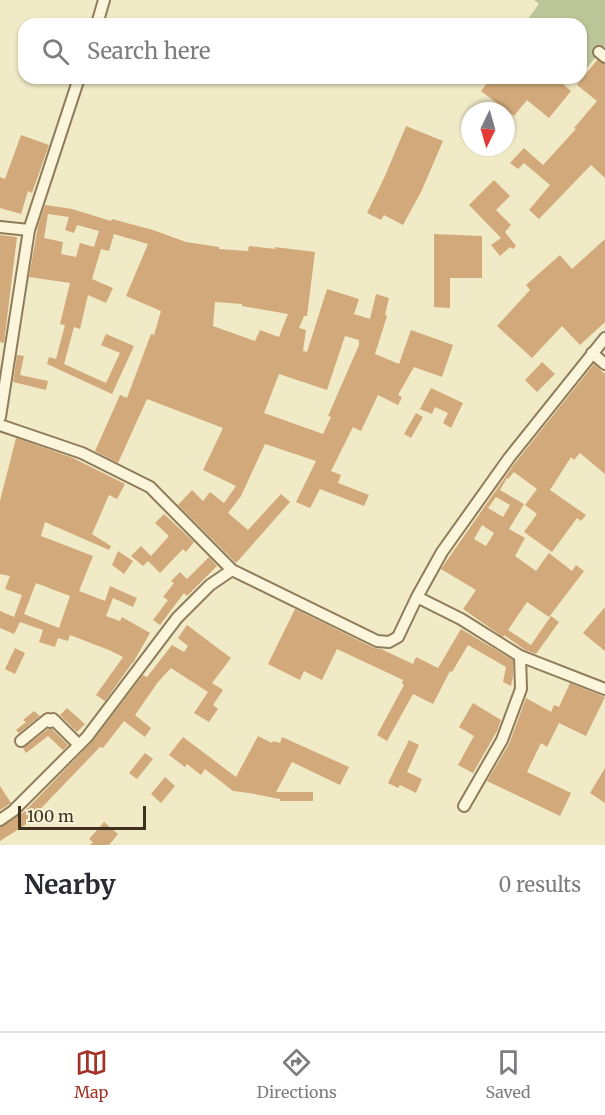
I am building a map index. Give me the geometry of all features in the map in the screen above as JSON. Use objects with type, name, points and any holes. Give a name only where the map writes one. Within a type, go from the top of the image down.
[{"type":"street","points":[[98,18],[104,0]]},
{"type":"street","points":[[0,417],[29,230],[77,84]]},
{"type":"street","points":[[0,227],[29,230]]},
{"type":"street","points":[[0,424],[82,453],[150,487],[232,570],[377,641],[389,642],[398,637],[442,552],[509,458],[605,338]]},
{"type":"street","points":[[592,353],[605,364]]},
{"type":"street","points":[[0,820],[13,812],[79,746],[177,618],[210,585],[232,570]]},
{"type":"street","points":[[417,597],[461,619],[520,656],[605,689]]},
{"type":"street","points":[[464,806],[502,740],[521,689],[520,656]]},
{"type":"street","points":[[21,741],[48,719],[50,722],[53,719],[79,746]]},
{"type":"green space","points":[[534,0],[605,0],[605,46],[587,68],[587,18],[528,18],[539,4]]},
{"type":"building","points":[[597,60],[605,64],[605,178],[591,165],[539,219],[529,210],[550,185],[524,163],[518,169],[510,163],[524,148],[543,165],[576,129],[574,128],[597,101],[577,85],[587,84],[587,72]]},
{"type":"building","points":[[486,84],[563,84],[571,91],[549,118],[527,100],[515,115],[515,102],[496,102],[481,91]]},
{"type":"building","points":[[406,126],[443,141],[421,192],[403,225],[384,215],[381,220],[367,213]]},
{"type":"building","points":[[21,135],[49,145],[32,193],[28,191],[21,214],[0,208],[0,177],[5,179]]},
{"type":"building","points":[[494,180],[510,196],[496,210],[511,225],[505,232],[516,246],[513,249],[510,247],[500,256],[491,245],[501,238],[469,205]]},
{"type":"building","points":[[45,205],[72,209],[111,221],[112,219],[186,242],[219,247],[219,249],[248,251],[249,246],[315,252],[307,316],[304,316],[299,328],[306,330],[303,351],[307,352],[327,289],[359,299],[354,314],[370,319],[376,294],[389,298],[385,315],[387,316],[375,354],[399,364],[411,330],[453,345],[442,377],[414,367],[398,395],[402,397],[398,405],[378,395],[361,431],[353,427],[331,471],[341,475],[338,483],[369,495],[364,506],[320,489],[310,508],[296,502],[316,461],[265,444],[241,496],[228,513],[248,530],[281,494],[290,502],[236,563],[178,505],[192,490],[203,501],[210,492],[224,503],[236,486],[203,470],[223,428],[147,399],[118,463],[95,451],[120,395],[127,398],[151,334],[154,335],[161,311],[126,296],[148,244],[114,234],[109,251],[101,249],[92,279],[113,288],[106,303],[88,295],[80,329],[74,327],[64,364],[106,383],[120,353],[101,345],[106,334],[134,346],[112,394],[47,364],[49,357],[56,359],[65,325],[60,324],[70,283],[29,277],[38,226]],"holes":[[[48,214],[69,217],[65,230],[74,233],[77,225],[99,231],[94,247],[80,243],[76,257],[61,254],[63,242],[44,238]],[[215,302],[242,304],[242,306],[288,314],[279,337],[260,330],[255,341],[213,326]],[[345,336],[359,340],[323,434],[264,413],[279,374],[327,390]]]},
{"type":"building","points":[[434,234],[482,236],[482,278],[450,278],[450,308],[434,307]]},
{"type":"building","points":[[0,235],[17,237],[4,343],[0,342]]},
{"type":"building","points":[[605,239],[605,322],[580,345],[562,326],[532,358],[497,326],[530,290],[526,285],[560,255],[572,269]]},
{"type":"building","points":[[17,355],[24,356],[20,375],[48,381],[46,390],[13,382]]},
{"type":"building","points":[[542,362],[555,374],[537,392],[525,380]]},
{"type":"building","points":[[594,364],[605,374],[605,474],[580,453],[574,460],[571,457],[550,490],[586,515],[581,521],[577,518],[552,552],[524,532],[537,514],[525,505],[537,489],[514,472],[507,478],[500,490],[524,504],[509,529],[525,538],[515,556],[536,571],[549,553],[572,571],[576,565],[584,571],[549,617],[527,602],[508,630],[531,645],[551,616],[559,622],[536,654],[525,650],[504,635],[503,637],[463,609],[476,590],[441,569],[515,463]],"holes":[[[496,497],[510,505],[503,517],[488,508]],[[482,525],[494,533],[486,546],[474,539]]]},
{"type":"building","points":[[431,388],[463,403],[451,428],[443,423],[448,413],[435,407],[432,414],[420,409]]},
{"type":"building","points":[[416,413],[423,417],[411,438],[404,434]]},
{"type":"building","points":[[16,438],[73,458],[125,484],[117,499],[109,495],[92,534],[111,546],[109,550],[45,522],[41,536],[93,556],[79,591],[105,601],[110,586],[137,598],[133,607],[113,598],[106,616],[120,621],[122,617],[150,633],[133,663],[105,701],[96,695],[123,657],[70,635],[68,641],[58,638],[55,647],[39,642],[43,630],[20,622],[14,634],[0,628],[0,611],[14,617],[22,595],[5,589],[10,576],[0,574],[0,501]],"holes":[[[36,583],[70,596],[59,628],[24,614]]]},
{"type":"building","points":[[164,514],[194,542],[186,552],[183,549],[160,573],[148,561],[143,566],[131,556],[141,546],[151,556],[169,536],[155,523]]},
{"type":"building","points":[[118,551],[133,561],[124,574],[112,565]]},
{"type":"building","points":[[209,557],[217,566],[187,596],[184,593],[160,625],[153,620],[168,600],[163,597],[174,583],[171,581],[180,572],[187,579]]},
{"type":"building","points":[[605,607],[605,651],[583,633]]},
{"type":"building","points":[[295,609],[374,648],[413,664],[416,657],[438,668],[461,629],[513,660],[511,686],[503,682],[506,667],[468,645],[452,672],[450,671],[433,704],[413,694],[387,741],[377,735],[404,685],[403,680],[337,649],[322,680],[304,671],[300,680],[268,664]]},
{"type":"building","points":[[187,625],[231,658],[212,683],[223,690],[213,705],[218,709],[209,722],[194,713],[208,692],[171,668],[158,682],[135,715],[151,728],[145,737],[124,721],[103,748],[100,747],[25,825],[0,841],[0,827],[24,812],[92,742],[143,675],[147,677],[172,645],[184,652],[188,646],[178,638]]},
{"type":"building","points":[[15,648],[25,653],[15,674],[5,669]]},
{"type":"building","points":[[570,683],[605,697],[586,736],[559,723],[547,747],[541,743],[527,772],[571,793],[560,816],[487,781],[509,744],[526,698],[551,712],[554,705],[559,707]]},
{"type":"building","points":[[473,703],[501,720],[473,773],[458,765],[474,736],[459,727]]},
{"type":"building","points":[[67,708],[85,724],[77,732],[60,715]]},
{"type":"building","points":[[34,711],[40,716],[19,733],[16,730]]},
{"type":"building","points":[[48,729],[52,729],[68,745],[63,750],[48,736],[26,753],[23,748]]},
{"type":"building","points":[[258,736],[272,743],[273,741],[280,743],[282,737],[349,767],[340,785],[292,762],[276,792],[313,792],[313,801],[280,801],[280,799],[233,791],[205,769],[201,775],[187,764],[185,767],[169,755],[183,737],[236,777]]},
{"type":"building","points":[[409,740],[419,745],[407,772],[422,779],[416,793],[400,785],[398,788],[388,783]]},
{"type":"building","points":[[145,753],[153,759],[137,779],[129,773]]},
{"type":"building","points":[[605,768],[605,803],[590,793]]},
{"type":"building","points":[[165,777],[175,786],[161,803],[151,794]]},
{"type":"building","points":[[0,786],[11,803],[0,810]]},
{"type":"building","points":[[104,822],[118,834],[109,845],[90,845],[93,842],[89,839]]}]
